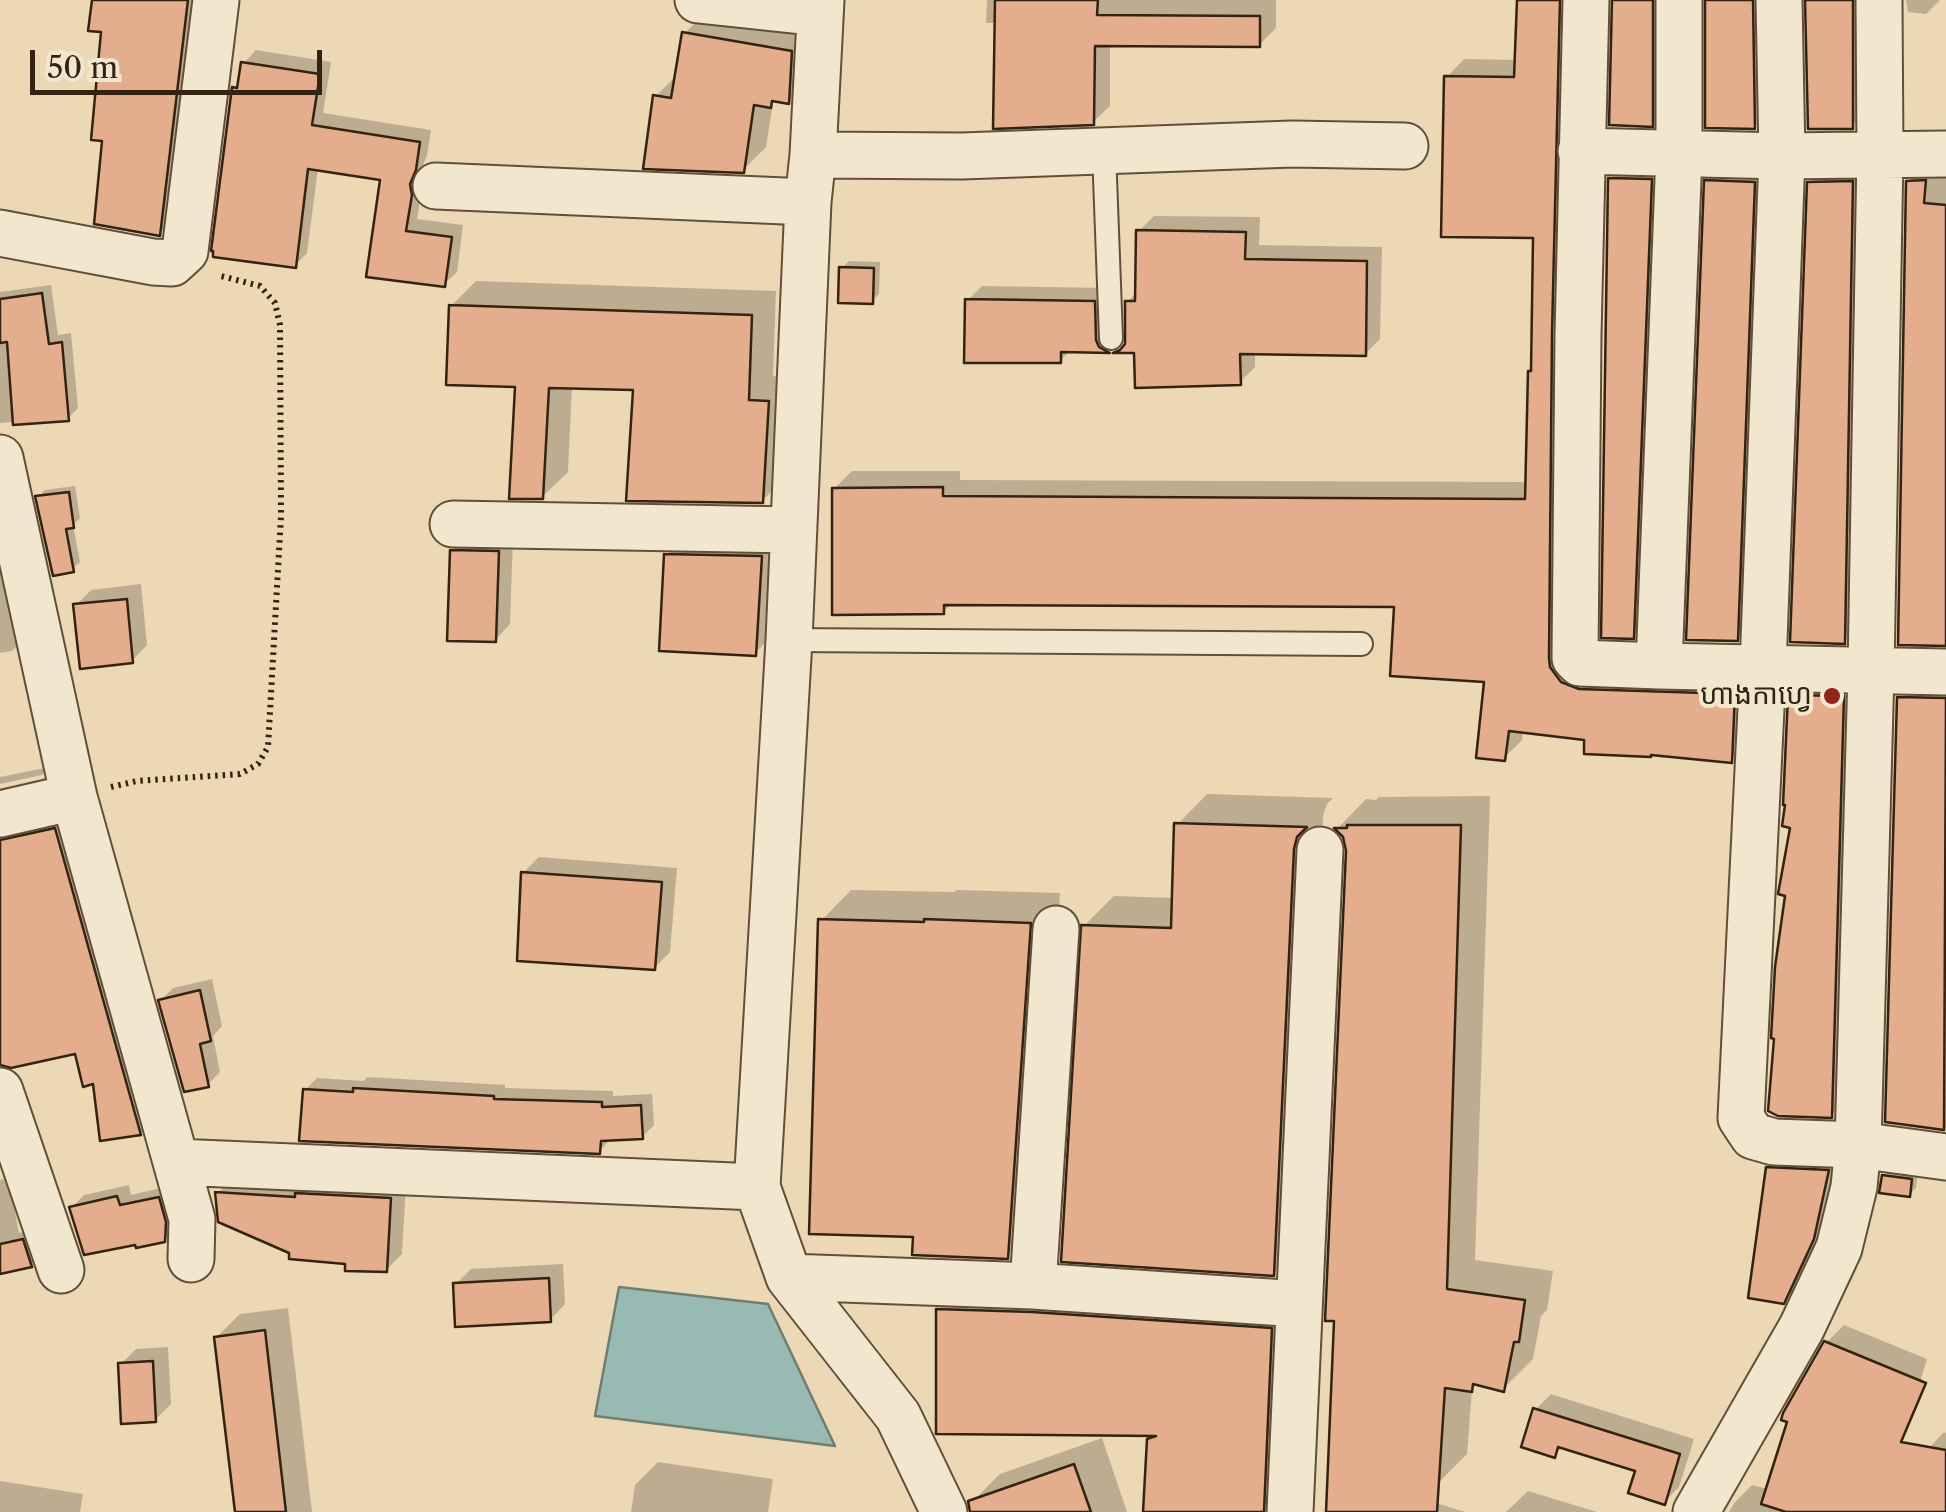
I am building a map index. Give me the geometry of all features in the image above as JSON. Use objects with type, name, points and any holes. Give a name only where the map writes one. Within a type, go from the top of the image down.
[{"type":"street","points":[[0,233],[153,262],[172,263],[185,250],[216,0]]},
{"type":"street","points":[[698,0],[821,7],[757,1187],[790,1276],[898,1416],[944,1512]]},
{"type":"street","points":[[1586,0],[1575,658],[1580,663],[1946,672]]},
{"type":"street","points":[[1660,666],[1679,154],[1679,0]]},
{"type":"street","points":[[1779,0],[1782,156],[1741,1118],[1754,1136],[1774,1142],[1858,1145],[1946,1157]]},
{"type":"street","points":[[1696,1512],[1802,1328],[1840,1248],[1854,1187],[1871,671],[1880,0]]},
{"type":"street","points":[[813,154],[962,156],[1292,144],[1405,146]]},
{"type":"street","points":[[1582,151],[1782,156],[1946,154]]},
{"type":"street","points":[[436,186],[808,202]]},
{"type":"street","points":[[0,458],[74,797],[192,1219],[191,1258]]},
{"type":"street","points":[[454,524],[793,530]]},
{"type":"street","points":[[0,814],[74,797]]},
{"type":"street","points":[[1290,1512],[1320,850]]},
{"type":"street","points":[[1033,1286],[1056,929]]},
{"type":"street","points":[[0,1092],[61,1270]]},
{"type":"street","points":[[176,1162],[757,1187]]},
{"type":"street","points":[[790,1276],[1033,1286],[1298,1304]]},
{"type":"lane","points":[[1104,151],[1111,338]]},
{"type":"lane","points":[[789,640],[1361,644]]},
{"type":"path","points":[[74,797],[137,780],[240,774],[258,764],[268,747],[281,516],[280,325],[275,303],[260,286],[172,263]]},
{"type":"water","points":[[619,1287],[768,1304],[835,1446],[595,1416]]},
{"type":"building","points":[[92,0],[188,0],[160,236],[94,224],[102,141],[91,140],[101,32],[88,31]]},
{"type":"building","points":[[995,0],[1098,0],[1097,15],[1260,16],[1260,47],[1095,46],[1094,125],[993,129]]},
{"type":"building","points":[[1517,0],[1560,0],[1550,667],[1561,682],[1579,689],[1735,694],[1732,763],[1651,755],[1584,754],[1584,740],[1509,731],[1505,761],[1476,758],[1484,682],[1390,676],[1394,607],[944,605],[944,614],[832,615],[832,488],[943,487],[943,496],[1525,499],[1533,238],[1441,237],[1444,76],[1514,77]]},
{"type":"building","points":[[1612,0],[1653,0],[1653,127],[1609,125]]},
{"type":"building","points":[[1705,0],[1753,0],[1755,129],[1705,128]]},
{"type":"building","points":[[1805,0],[1853,0],[1853,129],[1808,129]]},
{"type":"building","points":[[682,32],[792,51],[789,104],[772,101],[771,108],[754,105],[744,173],[643,169],[653,95],[671,98]]},
{"type":"building","points":[[241,62],[320,74],[312,125],[420,142],[410,184],[406,231],[452,237],[445,287],[366,277],[380,180],[308,169],[296,268],[213,257],[232,87],[237,88]]},
{"type":"building","points":[[1608,178],[1652,179],[1634,639],[1601,638]]},
{"type":"building","points":[[1704,180],[1755,182],[1738,641],[1686,640]]},
{"type":"building","points":[[1926,180],[1924,203],[1946,205],[1946,646],[1898,645],[1906,181]]},
{"type":"building","points":[[1853,181],[1845,644],[1790,642],[1807,182]]},
{"type":"building","points":[[1136,230],[1246,232],[1245,259],[1367,261],[1366,356],[1240,354],[1241,385],[1135,388],[1134,353],[1113,353],[1125,344],[1125,301],[1135,301]]},
{"type":"building","points":[[839,267],[874,268],[873,304],[838,303]]},
{"type":"building","points":[[42,293],[49,344],[62,342],[69,421],[13,425],[7,342],[0,343],[0,299]]},
{"type":"building","points":[[965,299],[1095,301],[1096,340],[1099,347],[1110,353],[1061,352],[1061,363],[964,363]]},
{"type":"building","points":[[449,305],[752,315],[749,400],[769,401],[763,503],[626,501],[633,390],[549,388],[543,499],[509,499],[515,387],[446,385]]},
{"type":"building","points":[[69,492],[74,528],[66,529],[74,572],[53,576],[35,496]]},
{"type":"building","points":[[450,550],[499,551],[496,642],[447,641]]},
{"type":"building","points":[[664,554],[762,556],[756,656],[659,651]]},
{"type":"building","points":[[127,599],[133,663],[80,669],[73,604]]},
{"type":"building","points":[[1788,695],[1844,696],[1832,1118],[1778,1116],[1768,1111],[1775,967],[1785,896],[1778,894],[1790,828],[1782,826]]},
{"type":"building","points":[[1897,697],[1946,698],[1944,1130],[1885,1122]]},
{"type":"building","points":[[1174,823],[1307,827],[1297,837],[1294,849],[1274,1276],[1061,1262],[1081,925],[1171,928]]},
{"type":"building","points":[[1461,825],[1447,1289],[1525,1300],[1519,1342],[1514,1342],[1504,1392],[1473,1384],[1472,1392],[1445,1388],[1437,1512],[1326,1512],[1334,1321],[1325,1321],[1346,851],[1343,837],[1334,828]]},
{"type":"building","points":[[55,828],[141,1135],[100,1141],[93,1084],[83,1087],[75,1054],[11,1068],[0,1065],[0,840]]},
{"type":"building","points":[[521,872],[662,882],[655,970],[517,961]]},
{"type":"building","points":[[818,919],[1031,923],[1008,1259],[912,1255],[913,1237],[809,1234]]},
{"type":"building","points":[[200,990],[211,1041],[200,1044],[209,1087],[184,1092],[158,1000]]},
{"type":"building","points":[[353,1088],[494,1099],[602,1102],[602,1107],[641,1105],[643,1139],[601,1141],[600,1154],[299,1141],[303,1089],[353,1092]]},
{"type":"building","points":[[1766,1167],[1829,1170],[1814,1239],[1784,1304],[1748,1298]]},
{"type":"building","points":[[1882,1175],[1912,1179],[1910,1197],[1879,1193]]},
{"type":"building","points":[[215,1192],[391,1198],[387,1272],[345,1271],[345,1264],[289,1259],[289,1253],[218,1222]]},
{"type":"building","points":[[117,1196],[120,1205],[159,1197],[166,1222],[165,1242],[84,1255],[69,1207]]},
{"type":"building","points":[[23,1239],[32,1267],[0,1274],[0,1244]]},
{"type":"building","points":[[549,1278],[551,1322],[455,1327],[453,1283]]},
{"type":"building","points":[[936,1309],[1272,1328],[1264,1512],[1143,1512],[1147,1439],[1156,1436],[936,1434]]},
{"type":"building","points":[[265,1330],[286,1512],[235,1512],[214,1337]]},
{"type":"building","points":[[1824,1341],[1926,1383],[1901,1442],[1946,1450],[1946,1512],[1786,1512],[1761,1504],[1787,1422],[1781,1420],[1783,1413]]},
{"type":"building","points":[[153,1361],[156,1422],[121,1424],[118,1363]]},
{"type":"building","points":[[1533,1408],[1680,1454],[1665,1505],[1628,1493],[1635,1471],[1558,1447],[1555,1458],[1521,1447]]},
{"type":"building","points":[[1074,1464],[1091,1512],[970,1512],[968,1501]]},
{"type":"place","name":"ហាងកាហ្វេ","points":[[1832,696]]}]
